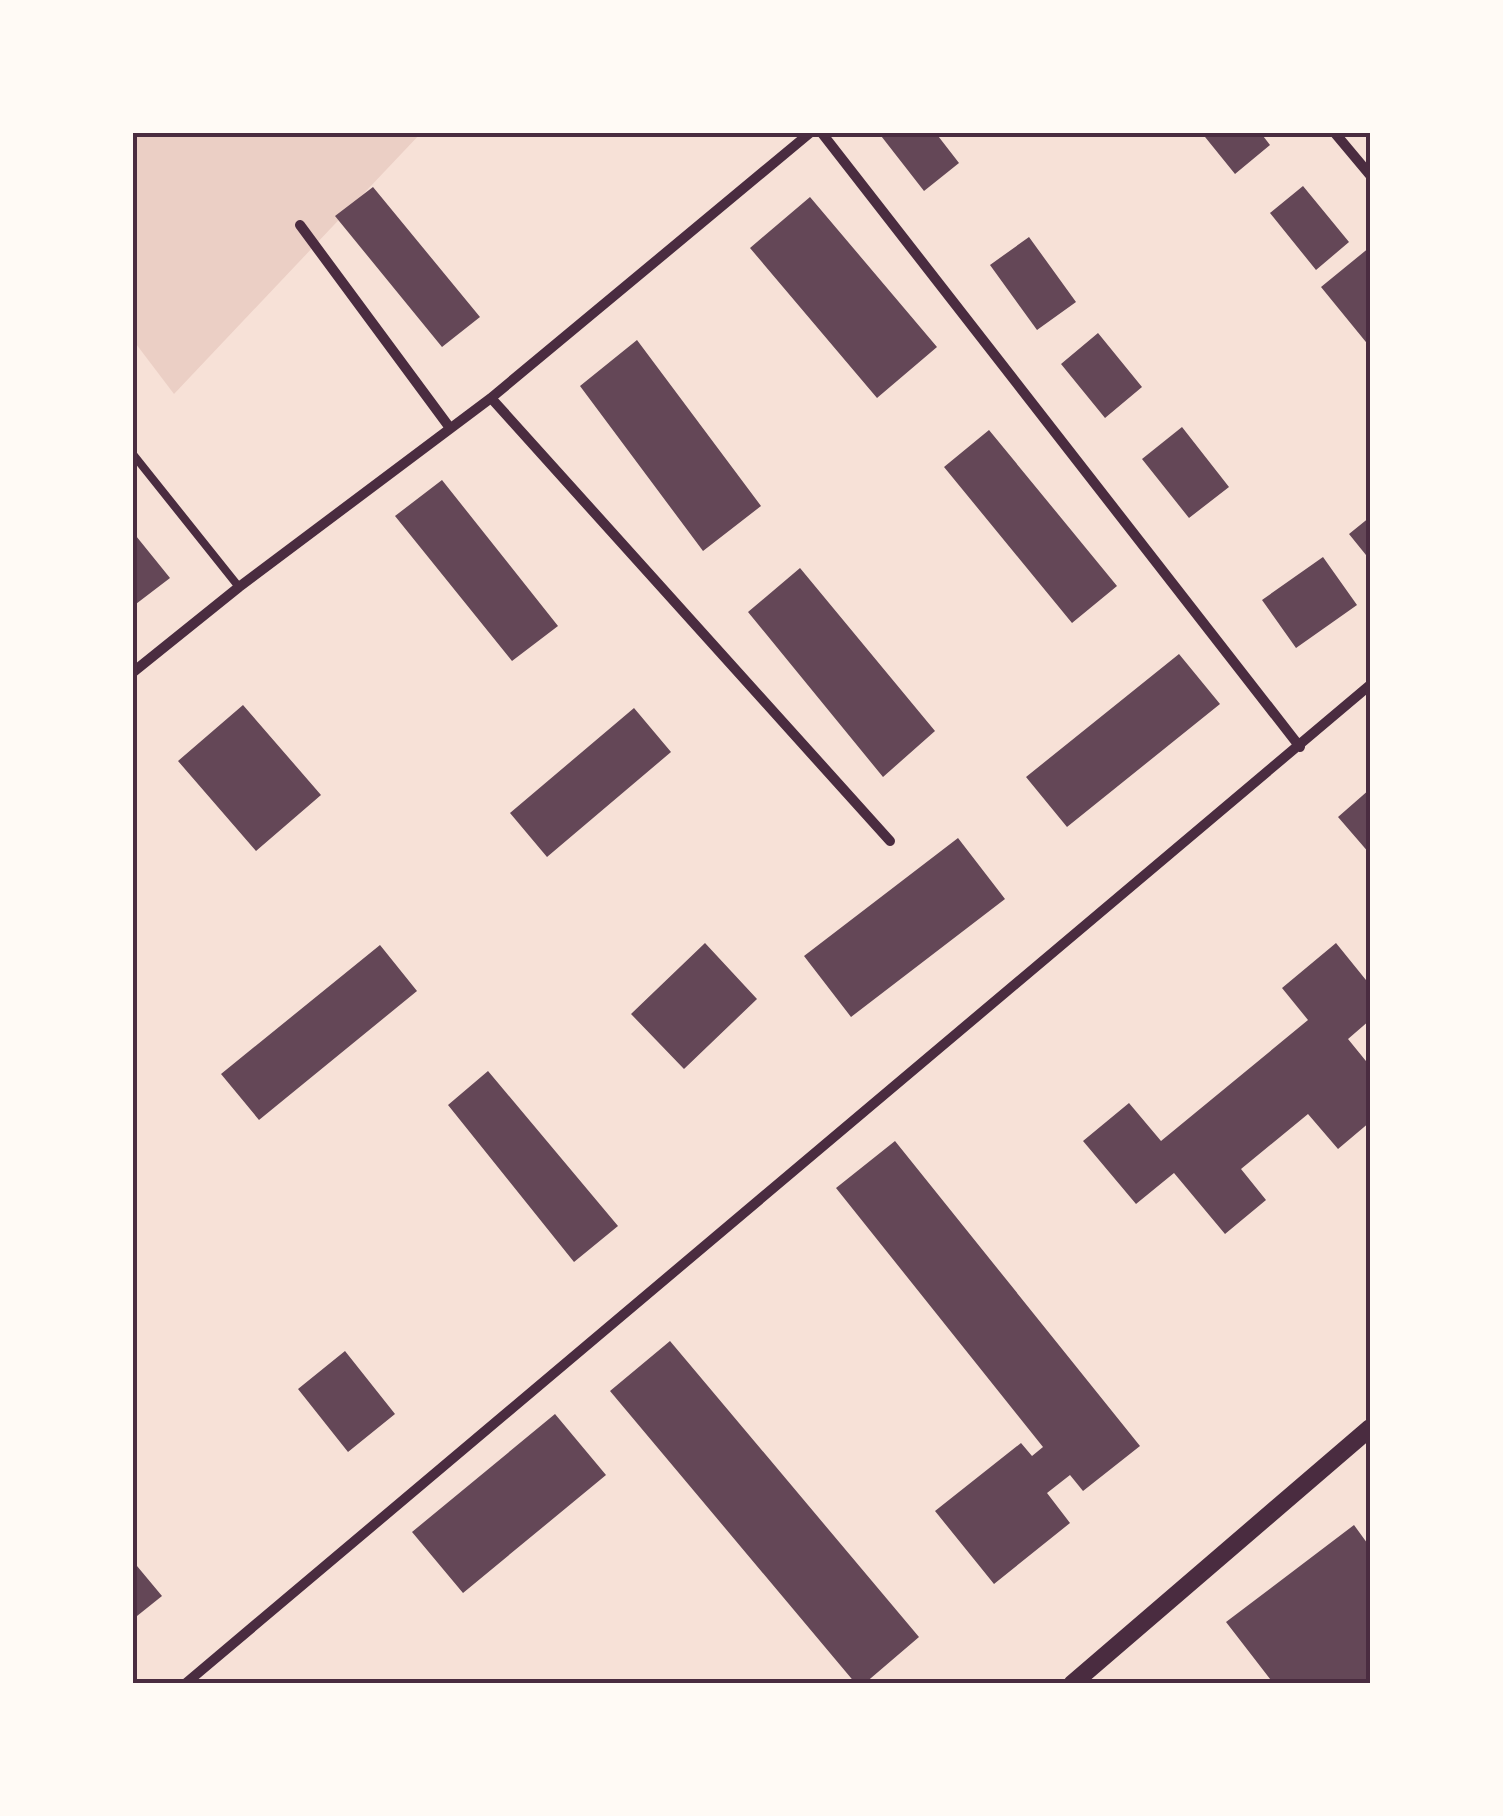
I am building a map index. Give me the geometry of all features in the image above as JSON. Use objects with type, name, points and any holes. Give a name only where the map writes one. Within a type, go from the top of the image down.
[{"type":"street","points":[[132,673],[239,587],[491,398],[810,132]]},
{"type":"street","points":[[821,132],[1300,747]]},
{"type":"street","points":[[1334,132],[1370,175]]},
{"type":"street","points":[[300,225],[450,428]]},
{"type":"street","points":[[491,398],[890,841]]},
{"type":"street","points":[[185,1684],[1370,685]]},
{"type":"street","points":[[1074,1683],[1370,1428]]},
{"type":"lane","points":[[132,453],[239,587]]},
{"type":"shaded area","points":[[133,133],[421,133],[174,394],[133,340]]},
{"type":"building","points":[[878,132],[935,132],[959,163],[924,191]]},
{"type":"building","points":[[1201,132],[1260,132],[1270,145],[1235,174]]},
{"type":"building","points":[[1303,186],[1349,242],[1316,270],[1270,213]]},
{"type":"building","points":[[373,187],[480,317],[442,347],[335,216]]},
{"type":"building","points":[[810,197],[937,347],[877,398],[750,248]]},
{"type":"building","points":[[1029,237],[1076,302],[1037,330],[990,265]]},
{"type":"building","points":[[1370,247],[1370,347],[1321,287]]},
{"type":"building","points":[[1098,333],[1142,387],[1105,418],[1061,364]]},
{"type":"building","points":[[637,340],[761,506],[703,551],[580,386]]},
{"type":"building","points":[[1182,427],[1229,487],[1189,518],[1142,459]]},
{"type":"building","points":[[989,430],[1117,586],[1072,623],[944,467]]},
{"type":"building","points":[[442,480],[558,626],[512,661],[395,516]]},
{"type":"building","points":[[1370,517],[1370,560],[1349,534]]},
{"type":"building","points":[[132,531],[170,578],[132,607]]},
{"type":"building","points":[[1323,557],[1357,605],[1296,648],[1262,600]]},
{"type":"building","points":[[800,568],[935,731],[883,777],[748,612]]},
{"type":"building","points":[[1179,654],[1220,704],[1067,827],[1026,777]]},
{"type":"building","points":[[243,705],[321,795],[256,851],[178,761]]},
{"type":"building","points":[[634,708],[671,752],[547,857],[510,813]]},
{"type":"building","points":[[1370,789],[1370,854],[1338,817]]},
{"type":"building","points":[[958,838],[1005,899],[851,1017],[804,956]]},
{"type":"building","points":[[705,943],[757,999],[684,1069],[631,1014]]},
{"type":"building","points":[[1336,943],[1370,985],[1370,1020],[1348,1039],[1370,1066],[1370,1122],[1338,1149],[1308,1114],[1241,1169],[1266,1200],[1225,1234],[1174,1173],[1136,1204],[1083,1141],[1129,1103],[1161,1141],[1308,1020],[1282,988]]},
{"type":"building","points":[[380,945],[417,991],[259,1120],[221,1074]]},
{"type":"building","points":[[488,1071],[618,1226],[574,1262],[448,1105]]},
{"type":"building","points":[[895,1141],[1140,1446],[1083,1491],[1070,1475],[1047,1493],[1070,1523],[994,1584],[935,1511],[1021,1443],[1032,1456],[1043,1447],[836,1188]]},
{"type":"building","points":[[670,1341],[919,1637],[864,1684],[856,1684],[610,1391]]},
{"type":"building","points":[[345,1351],[395,1414],[348,1452],[298,1389]]},
{"type":"building","points":[[555,1414],[606,1475],[463,1593],[412,1532]]},
{"type":"building","points":[[1354,1525],[1370,1547],[1370,1684],[1274,1684],[1226,1622]]},
{"type":"building","points":[[132,1560],[162,1596],[132,1620]]}]
